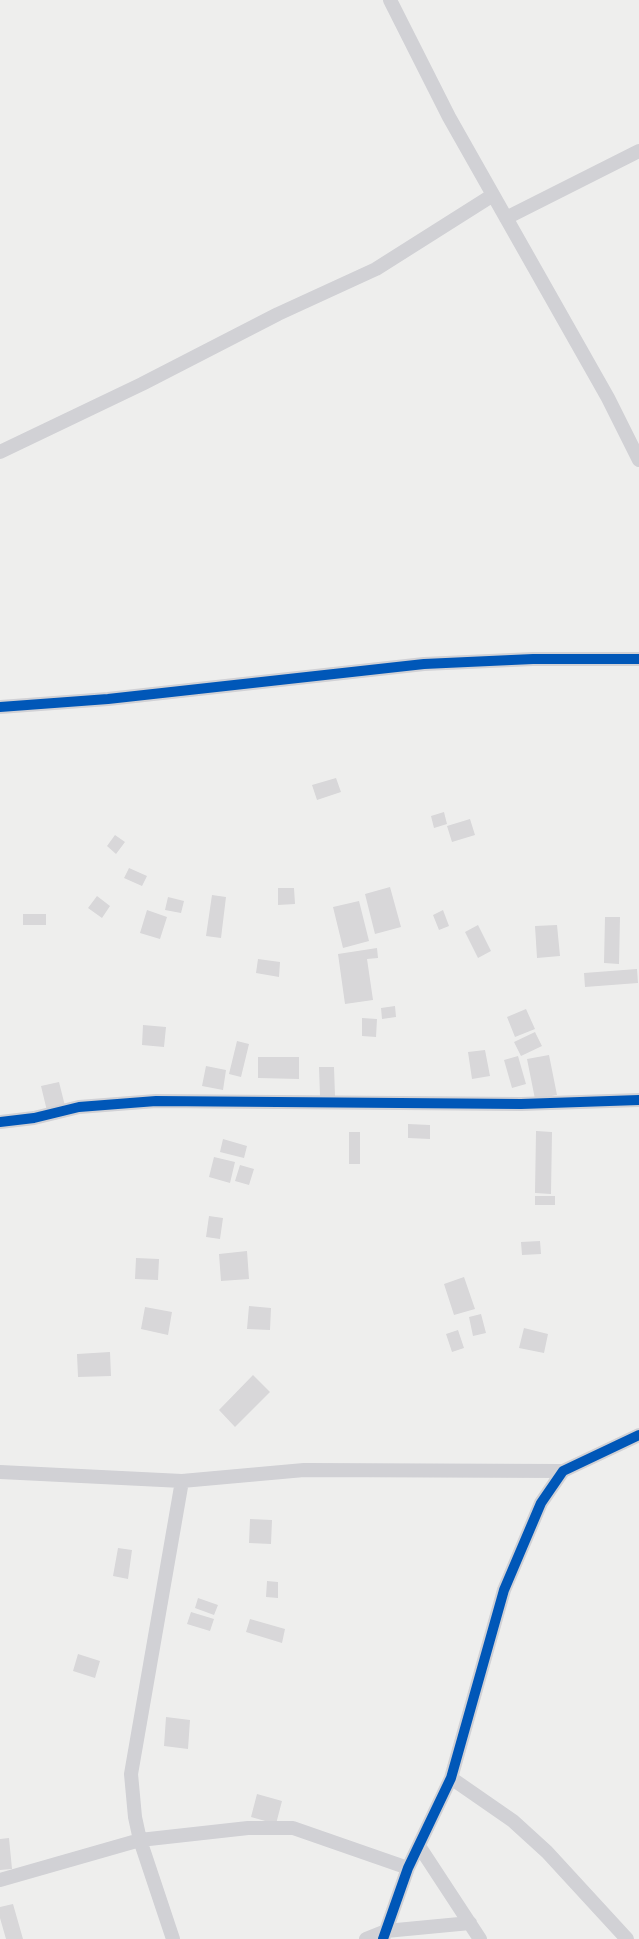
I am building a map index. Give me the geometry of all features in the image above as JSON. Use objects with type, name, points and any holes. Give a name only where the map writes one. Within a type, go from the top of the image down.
[{"type":"street","points":[[390,0],[449,117],[608,398],[639,460]]},
{"type":"street","points":[[506,218],[639,151]]},
{"type":"street","points":[[0,452],[278,314],[376,269],[493,195]]},
{"type":"street","points":[[0,707],[108,699],[424,664],[533,659],[639,659]]},
{"type":"street","points":[[0,1122],[34,1118],[79,1107],[156,1101],[521,1104],[639,1100]]},
{"type":"street","points":[[0,1472],[182,1481],[304,1470],[563,1471],[639,1435]]},
{"type":"street","points":[[385,1935],[408,1868],[451,1778],[504,1590],[541,1503],[563,1471]]},
{"type":"street","points":[[173,1939],[140,1840],[131,1774],[182,1481]]},
{"type":"street","points":[[451,1778],[536,1841],[627,1939]]},
{"type":"street","points":[[0,1880],[140,1840],[248,1828],[293,1828],[408,1868]]},
{"type":"street","points":[[419,1846],[480,1939]]},
{"type":"street","points":[[366,1939],[470,1923]]},
{"type":"building","points":[[336,778],[341,792],[317,800],[312,785]]},
{"type":"building","points":[[444,812],[447,824],[434,828],[431,816]]},
{"type":"building","points":[[470,819],[475,835],[452,842],[447,826]]},
{"type":"building","points":[[115,835],[125,842],[116,854],[107,846]]},
{"type":"building","points":[[129,868],[147,876],[142,886],[124,878]]},
{"type":"building","points":[[390,887],[401,927],[375,934],[365,894]]},
{"type":"building","points":[[278,888],[294,888],[295,904],[278,905]]},
{"type":"building","points":[[212,895],[226,897],[221,938],[206,936]]},
{"type":"building","points":[[97,896],[110,906],[102,918],[88,908]]},
{"type":"building","points":[[168,897],[184,901],[181,913],[165,910]]},
{"type":"building","points":[[359,901],[369,941],[343,948],[333,907]]},
{"type":"building","points":[[147,910],[167,917],[160,939],[140,933]]},
{"type":"building","points":[[443,910],[449,926],[439,930],[433,915]]},
{"type":"building","points":[[23,914],[46,914],[46,925],[23,925]]},
{"type":"building","points":[[605,917],[620,917],[619,964],[604,963]]},
{"type":"building","points":[[478,925],[491,951],[478,958],[465,932]]},
{"type":"building","points":[[557,925],[560,956],[537,958],[535,926]]},
{"type":"building","points":[[377,948],[378,958],[367,959],[373,1000],[345,1004],[338,954]]},
{"type":"building","points":[[258,959],[280,962],[279,977],[256,973]]},
{"type":"building","points":[[637,969],[638,983],[585,987],[584,973]]},
{"type":"building","points":[[395,1006],[396,1017],[382,1019],[381,1008]]},
{"type":"building","points":[[526,1009],[535,1029],[515,1037],[507,1017]]},
{"type":"building","points":[[362,1018],[377,1019],[376,1037],[362,1036]]},
{"type":"building","points":[[143,1025],[166,1027],[164,1047],[142,1045]]},
{"type":"building","points":[[535,1032],[542,1046],[521,1056],[514,1042]]},
{"type":"building","points":[[237,1041],[249,1044],[241,1077],[229,1074]]},
{"type":"building","points":[[485,1050],[490,1076],[472,1079],[468,1052]]},
{"type":"building","points":[[549,1055],[557,1095],[535,1099],[527,1059]]},
{"type":"building","points":[[518,1056],[526,1084],[512,1088],[504,1060]]},
{"type":"building","points":[[258,1057],[299,1057],[299,1079],[258,1078]]},
{"type":"building","points":[[206,1066],[226,1070],[223,1090],[202,1086]]},
{"type":"building","points":[[319,1067],[334,1067],[335,1096],[320,1096]]},
{"type":"building","points":[[59,1082],[65,1106],[47,1111],[41,1086]]},
{"type":"building","points":[[408,1124],[430,1125],[430,1139],[408,1138]]},
{"type":"building","points":[[536,1131],[552,1132],[551,1194],[535,1193]]},
{"type":"building","points":[[349,1132],[360,1132],[360,1164],[349,1164]]},
{"type":"building","points":[[223,1139],[247,1146],[244,1158],[220,1152]]},
{"type":"building","points":[[214,1157],[235,1162],[230,1183],[209,1177]]},
{"type":"building","points":[[240,1165],[254,1169],[249,1185],[235,1181]]},
{"type":"building","points":[[535,1196],[555,1196],[555,1205],[535,1205]]},
{"type":"building","points":[[209,1216],[223,1218],[220,1239],[206,1237]]},
{"type":"building","points":[[540,1241],[541,1254],[522,1255],[521,1242]]},
{"type":"building","points":[[247,1251],[249,1279],[221,1281],[219,1254]]},
{"type":"building","points":[[136,1258],[159,1259],[158,1280],[135,1279]]},
{"type":"building","points":[[464,1277],[475,1309],[454,1315],[444,1284]]},
{"type":"building","points":[[249,1306],[271,1308],[270,1330],[247,1329]]},
{"type":"building","points":[[145,1307],[172,1312],[168,1335],[141,1329]]},
{"type":"building","points":[[481,1314],[486,1333],[473,1336],[469,1317]]},
{"type":"building","points":[[524,1328],[548,1334],[544,1353],[519,1348]]},
{"type":"building","points":[[458,1330],[464,1348],[452,1352],[446,1334]]},
{"type":"building","points":[[110,1352],[111,1376],[78,1377],[77,1354]]},
{"type":"building","points":[[253,1375],[270,1392],[235,1427],[219,1410]]},
{"type":"building","points":[[250,1519],[272,1520],[271,1544],[249,1543]]},
{"type":"building","points":[[118,1548],[132,1550],[128,1579],[113,1576]]},
{"type":"building","points":[[267,1581],[278,1582],[278,1598],[266,1597]]},
{"type":"building","points":[[198,1598],[218,1605],[214,1615],[195,1608]]},
{"type":"building","points":[[191,1612],[214,1619],[210,1631],[187,1624]]},
{"type":"building","points":[[250,1619],[285,1629],[282,1643],[246,1632]]},
{"type":"building","points":[[78,1654],[100,1661],[95,1678],[73,1671]]},
{"type":"building","points":[[166,1717],[190,1720],[188,1749],[164,1746]]},
{"type":"building","points":[[257,1794],[282,1801],[276,1824],[251,1817]]},
{"type":"building","points":[[9,1838],[12,1869],[0,1870],[0,1839]]},
{"type":"building","points":[[13,1904],[23,1939],[6,1939],[0,1918],[0,1907]]},
{"type":"cycle path","points":[[0,707],[108,699],[424,664],[533,659],[639,659]]},
{"type":"cycle path","points":[[0,1122],[34,1118],[79,1107],[156,1101],[521,1104],[639,1100]]},
{"type":"cycle path","points":[[383,1939],[408,1868],[451,1778],[504,1590],[541,1503],[563,1471],[639,1435]]}]
